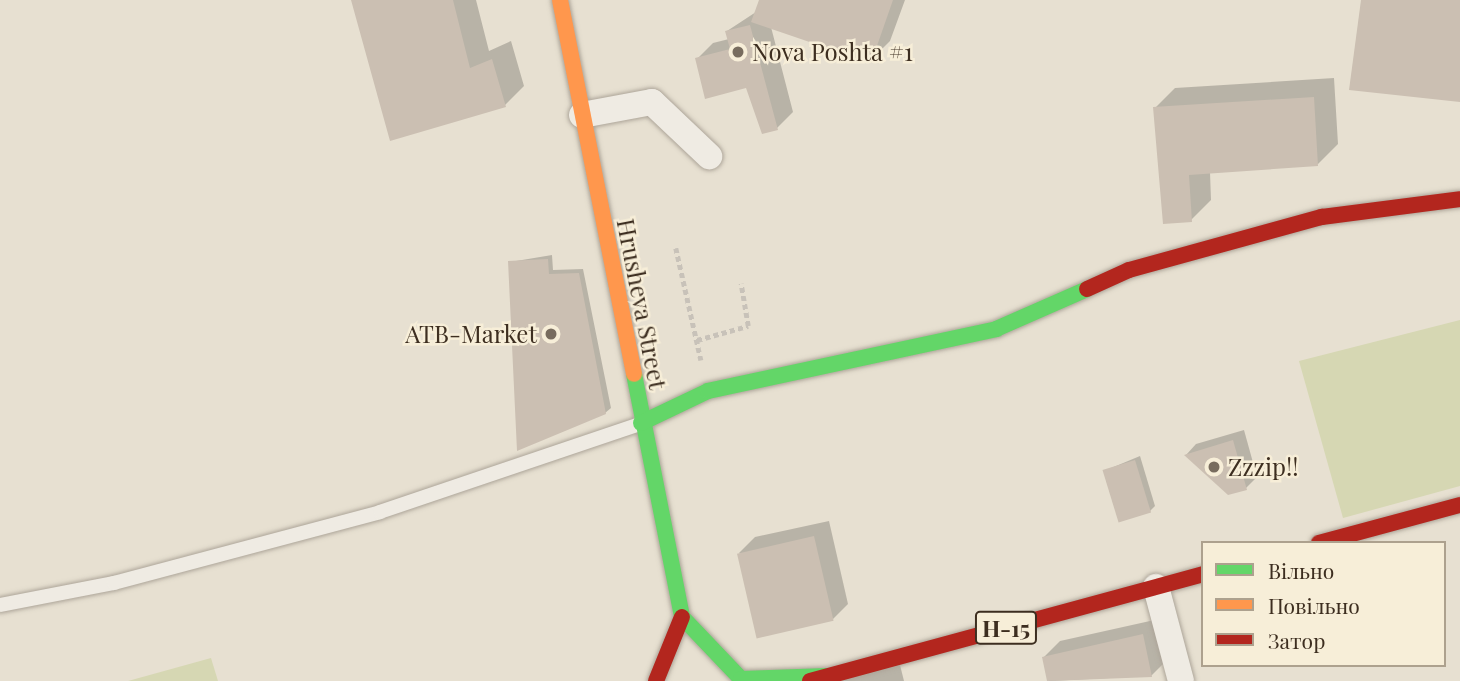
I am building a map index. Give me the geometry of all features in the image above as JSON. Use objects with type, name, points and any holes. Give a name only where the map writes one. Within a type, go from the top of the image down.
[{"type":"main road","name":"Hrusheva Street","points":[[560,0],[641,424],[682,617]]},
{"type":"main road","points":[[641,424],[708,391],[996,328],[1129,270],[1322,217],[1460,199]]},
{"type":"main road","points":[[1326,541],[1460,505]]},
{"type":"main road","name":"Н-15","points":[[810,681],[827,676],[884,672],[1201,575]]},
{"type":"main road","points":[[656,681],[682,617],[741,679],[827,676]]},
{"type":"street","points":[[582,115],[652,102],[709,156]]},
{"type":"street","points":[[1156,587],[1181,681]]},
{"type":"lane","points":[[0,605],[114,583],[380,512],[641,424]]},
{"type":"path","points":[[676,248],[708,391]]},
{"type":"path","points":[[697,340],[748,326],[741,285]]},
{"type":"green space","points":[[1460,320],[1460,486],[1343,518],[1299,361]]},
{"type":"green space","points":[[211,658],[218,681],[128,681]]},
{"type":"building","points":[[351,0],[453,0],[470,68],[492,59],[506,107],[390,141]]},
{"type":"building","points":[[759,0],[893,0],[871,63],[751,22]]},
{"type":"building","points":[[1361,0],[1460,0],[1460,102],[1349,90]]},
{"type":"building","points":[[750,25],[778,130],[762,134],[746,88],[705,99],[695,58],[730,49],[725,31]]},
{"type":"building","points":[[1314,97],[1318,166],[1189,175],[1192,222],[1163,224],[1153,107]]},
{"type":"building","name":"ATB-Market","points":[[548,259],[549,274],[579,273],[606,414],[517,451],[508,261]]},
{"type":"building","name":"Zzzip!!","points":[[1233,440],[1247,490],[1228,495],[1184,455]]},
{"type":"building","points":[[1135,460],[1151,513],[1119,523],[1102,470]]},
{"type":"building","points":[[814,536],[834,621],[757,639],[737,554]]},
{"type":"building","points":[[1143,634],[1152,677],[1047,681],[1042,657]]},
{"type":"traffic: fast","points":[[641,423],[708,391],[996,329],[1087,289]]},
{"type":"traffic: fast","points":[[634,374],[682,617],[741,679],[827,676]]},
{"type":"traffic: slow","points":[[560,0],[634,374]]},
{"type":"traffic: jam","points":[[1087,289],[1129,270],[1322,217],[1460,199]]},
{"type":"traffic: jam","points":[[1326,541],[1460,505]]},
{"type":"traffic: jam","points":[[810,681],[1201,575]]},
{"type":"traffic: jam","points":[[656,681],[682,617]]},
{"type":"place","name":"Nova Poshta #1","points":[[738,52]]},
{"type":"place","name":"ATB-Market","points":[[551,334]]},
{"type":"place","name":"Zzzip!!","points":[[1214,467]]}]
